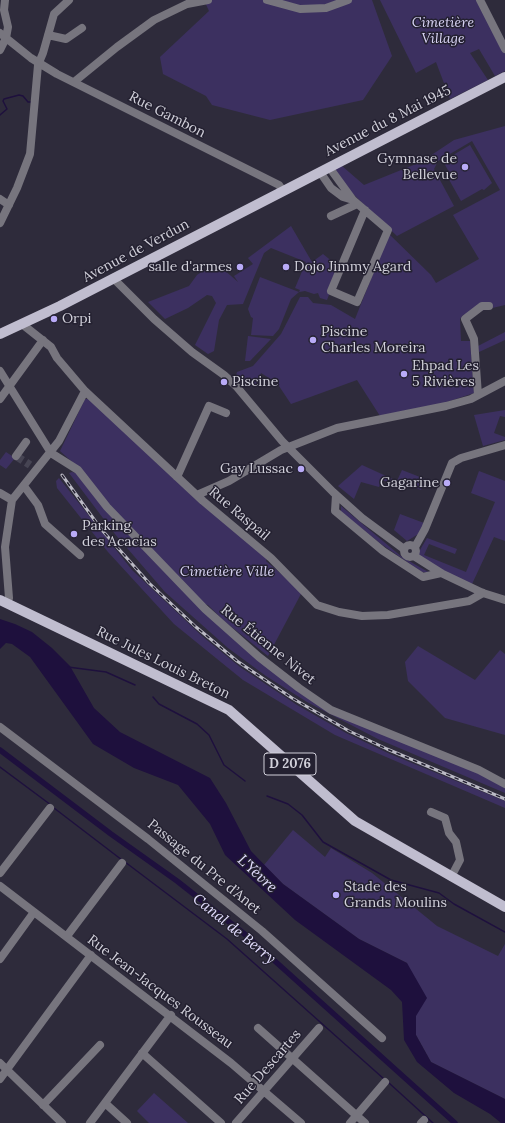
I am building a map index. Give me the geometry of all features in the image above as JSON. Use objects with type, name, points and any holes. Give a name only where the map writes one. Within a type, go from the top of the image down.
[{"type":"main road","name":"Avenue du 8 Mai 1945","points":[[283,191],[505,76]]},
{"type":"main road","name":"Avenue de Verdun","points":[[2,331],[22,324],[283,191]]},
{"type":"main road","name":"Rue Jules Louis Breton","points":[[4,602],[229,710],[355,821],[451,877]]},
{"type":"main road","name":"D 2076","points":[[451,877],[505,907]]},
{"type":"street","points":[[0,50],[3,35],[8,27],[4,10],[5,0]]},
{"type":"street","points":[[0,223],[9,206],[30,154],[37,69],[39,62],[54,14],[69,0]]},
{"type":"street","points":[[74,82],[117,47],[154,20],[180,7],[208,0]]},
{"type":"street","points":[[267,0],[300,9],[326,8],[348,0]]},
{"type":"street","points":[[480,0],[505,50]]},
{"type":"street","points":[[48,36],[66,39],[82,28]]},
{"type":"street","name":"Rue Gambon","points":[[3,35],[20,50],[74,82],[279,185],[283,191]]},
{"type":"street","points":[[324,169],[355,202],[365,210],[388,230],[357,302],[331,291],[365,210]]},
{"type":"street","points":[[0,199],[9,206]]},
{"type":"street","points":[[331,216],[355,202]]},
{"type":"street","points":[[113,278],[159,324],[192,352],[230,380],[287,447],[362,518],[404,549],[405,556],[414,556],[441,573],[483,593],[505,600]]},
{"type":"street","points":[[478,395],[474,339],[465,319],[482,306],[489,306]]},
{"type":"street","name":"Rue Raspail","points":[[22,324],[43,340],[85,391],[197,495],[271,558],[317,605],[339,612],[362,616],[388,615],[469,601],[483,593]]},
{"type":"street","points":[[0,399],[43,340]]},
{"type":"street","points":[[0,371],[51,453]]},
{"type":"street","points":[[197,495],[229,481],[287,447],[337,428],[433,409],[478,395],[505,381]]},
{"type":"street","points":[[4,602],[9,598],[4,547],[12,500],[60,441],[85,391]]},
{"type":"street","points":[[177,477],[209,406],[226,413]]},
{"type":"street","points":[[16,456],[26,442]]},
{"type":"street","points":[[414,556],[416,550],[415,547],[425,529],[452,463],[461,458],[505,445]]},
{"type":"street","name":"Rue Étienne Nivet","points":[[51,453],[62,458],[78,470],[107,507],[205,609],[233,635],[299,688],[341,714],[479,770],[505,784]]},
{"type":"street","points":[[30,465],[37,469]]},
{"type":"street","points":[[24,486],[38,505],[45,524],[80,555]]},
{"type":"street","points":[[0,493],[12,500]]},
{"type":"street","points":[[336,495],[335,511],[383,551],[423,577],[441,573]]},
{"type":"street","points":[[404,549],[408,545],[415,547]]},
{"type":"street","name":"Passage du Pre d’Anet","points":[[0,727],[148,839],[262,931],[382,1038]]},
{"type":"street","points":[[0,873],[50,808]]},
{"type":"street","points":[[431,812],[445,818],[449,833],[456,842],[460,860],[451,877]]},
{"type":"street","points":[[67,936],[122,863]]},
{"type":"street","name":"Rue Jean-Jacques Rousseau","points":[[0,886],[171,1015],[301,1123]]},
{"type":"street","points":[[0,959],[34,912]]},
{"type":"street","points":[[0,1079],[91,955]]},
{"type":"street","points":[[90,1123],[171,1015]]},
{"type":"street","points":[[258,1028],[365,1123]]},
{"type":"street","name":"Rue Descartes","points":[[236,1123],[319,1028]]},
{"type":"street","points":[[43,1105],[100,1045]]},
{"type":"street","points":[[142,1053],[221,1123]]},
{"type":"street","points":[[0,1063],[62,1123]]},
{"type":"street","points":[[350,1123],[385,1082]]},
{"type":"street","points":[[104,1103],[127,1123]]},
{"type":"green space","points":[[204,0],[372,0],[392,56],[363,100],[270,120],[212,105],[206,96],[163,74],[160,57],[209,11]]},
{"type":"green space","name":"Cimetière Village","points":[[380,0],[477,0],[505,54],[505,71],[495,76],[479,49],[470,53],[488,80],[450,99],[436,62],[416,73]]},
{"type":"green space","points":[[505,126],[505,305],[463,315],[460,319],[461,341],[470,341],[474,393],[444,403],[380,416],[357,380],[291,404],[277,383],[261,373],[258,385],[247,387],[236,376],[237,372],[253,366],[281,334],[300,297],[308,297],[313,303],[331,305],[355,319],[389,234],[431,275],[436,283],[479,259],[453,215],[500,190],[472,141],[438,161],[434,169],[454,206],[397,236],[353,194],[334,170],[342,166],[364,185],[421,162],[454,140]]},
{"type":"green space","name":"Gymnase de Bellevue","points":[[470,145],[492,183],[484,190],[482,189],[461,201],[447,176],[450,174],[443,161]]},
{"type":"green space","points":[[291,226],[312,262],[323,254],[339,267],[327,300],[320,298],[318,293],[314,294],[305,291],[299,292],[300,290],[295,288],[306,262],[271,248],[264,253],[243,304],[227,305],[219,320],[214,351],[208,354],[195,345],[216,303],[212,296],[207,295],[188,308],[165,319],[148,302],[189,286],[197,275],[203,271],[223,269],[238,282],[234,276],[253,264],[248,258]]},
{"type":"green space","points":[[260,277],[299,292],[291,299],[279,329],[273,336],[251,335],[253,318],[251,317],[248,309]]},
{"type":"green space","points":[[505,332],[505,340],[479,352],[478,346]]},
{"type":"green space","points":[[248,336],[271,339],[250,361],[245,361]]},
{"type":"green space","name":"Cimetière Ville","points":[[85,399],[90,399],[203,506],[221,518],[267,558],[266,561],[302,592],[268,656],[224,621],[208,605],[204,604],[108,506],[80,469],[60,451]]},
{"type":"green space","points":[[505,410],[505,417],[500,416],[494,433],[505,437],[505,440],[483,446],[474,415]]},
{"type":"green space","points":[[6,452],[15,458],[6,469],[0,465],[0,460]]},
{"type":"green space","points":[[362,465],[397,481],[402,470],[425,479],[421,490],[406,484],[403,487],[382,480],[379,487],[361,482],[354,499],[338,486]]},
{"type":"green space","points":[[479,471],[505,481],[505,541],[494,537],[472,584],[441,570],[418,555],[427,538],[457,549],[455,554],[429,544],[424,555],[466,572],[495,502],[471,493]]},
{"type":"green space","points":[[69,473],[76,473],[150,556],[306,696],[489,778],[505,787],[505,793],[378,739],[307,702],[266,676],[228,648],[165,592],[115,534]]},
{"type":"green space","points":[[59,478],[132,570],[202,636],[240,667],[297,705],[346,733],[390,754],[505,801],[505,808],[335,735],[243,680],[174,624],[108,552],[57,488],[56,481]]},
{"type":"green space","points":[[341,506],[402,557],[430,573],[422,572],[381,544],[341,512]]},
{"type":"green space","points":[[400,514],[424,523],[420,533],[407,541],[394,530]]},
{"type":"green space","points":[[418,646],[475,680],[500,650],[505,654],[505,735],[445,718],[408,681],[405,662]]},
{"type":"green space","points":[[293,830],[325,857],[331,848],[372,873],[437,926],[498,956],[505,944],[505,1099],[431,1062],[416,1035],[416,1016],[407,963],[359,939],[283,884],[264,865]]},
{"type":"green space","points":[[154,1093],[188,1123],[149,1123],[137,1111]]},
{"type":"water","name":"L'Yèvre","points":[[0,619],[32,632],[52,648],[70,666],[94,708],[120,732],[210,778],[226,803],[251,851],[283,884],[359,939],[407,963],[427,998],[416,1016],[416,1035],[431,1062],[505,1099],[505,1123],[501,1123],[490,1114],[454,1093],[417,1062],[404,1040],[402,1002],[391,990],[295,920],[225,855],[210,824],[178,785],[134,768],[93,744],[30,657],[12,644],[6,643],[0,649]]},
{"type":"waterway","points":[[0,115],[7,109],[3,101],[4,99],[19,95],[23,96],[28,102],[32,102]]},
{"type":"waterway","points":[[68,667],[106,672],[135,685]]},
{"type":"waterway","points":[[153,697],[159,704],[197,724],[209,735],[224,765],[245,781]]},
{"type":"waterway","name":"Canal de Berry","points":[[0,750],[111,834],[177,881],[247,936],[455,1123]]},
{"type":"waterway","points":[[0,767],[51,805]]},
{"type":"waterway","points":[[267,796],[288,804],[302,815],[323,842],[391,880],[439,893],[454,904],[505,932]]},
{"type":"waterway","points":[[54,808],[122,860]]},
{"type":"waterway","points":[[125,862],[227,939],[384,1079]]},
{"type":"waterway","points":[[389,1083],[433,1123]]},
{"type":"tunnel","points":[[16,456],[30,465]]},
{"type":"railway","points":[[62,475],[101,529],[149,583],[196,627],[237,661],[292,698],[349,731],[387,749],[505,799]]},
{"type":"place","name":"Gymnase de Bellevue","points":[[465,167]]},
{"type":"place","name":"salle d'armes","points":[[240,267]]},
{"type":"place","name":"Dojo Jimmy Agard","points":[[286,267]]},
{"type":"place","name":"Orpi","points":[[54,319]]},
{"type":"place","name":"Piscine Charles Moreira","points":[[313,340]]},
{"type":"place","name":"Ehpad Les 5 Rivières","points":[[404,374]]},
{"type":"place","name":"Piscine","points":[[224,382]]},
{"type":"place","name":"Gay Lussac","points":[[301,469]]},
{"type":"place","name":"Gagarine","points":[[447,483]]},
{"type":"place","name":"Parking des Acacias","points":[[74,534]]},
{"type":"place","name":"Stade des Grands Moulins","points":[[336,895]]}]
